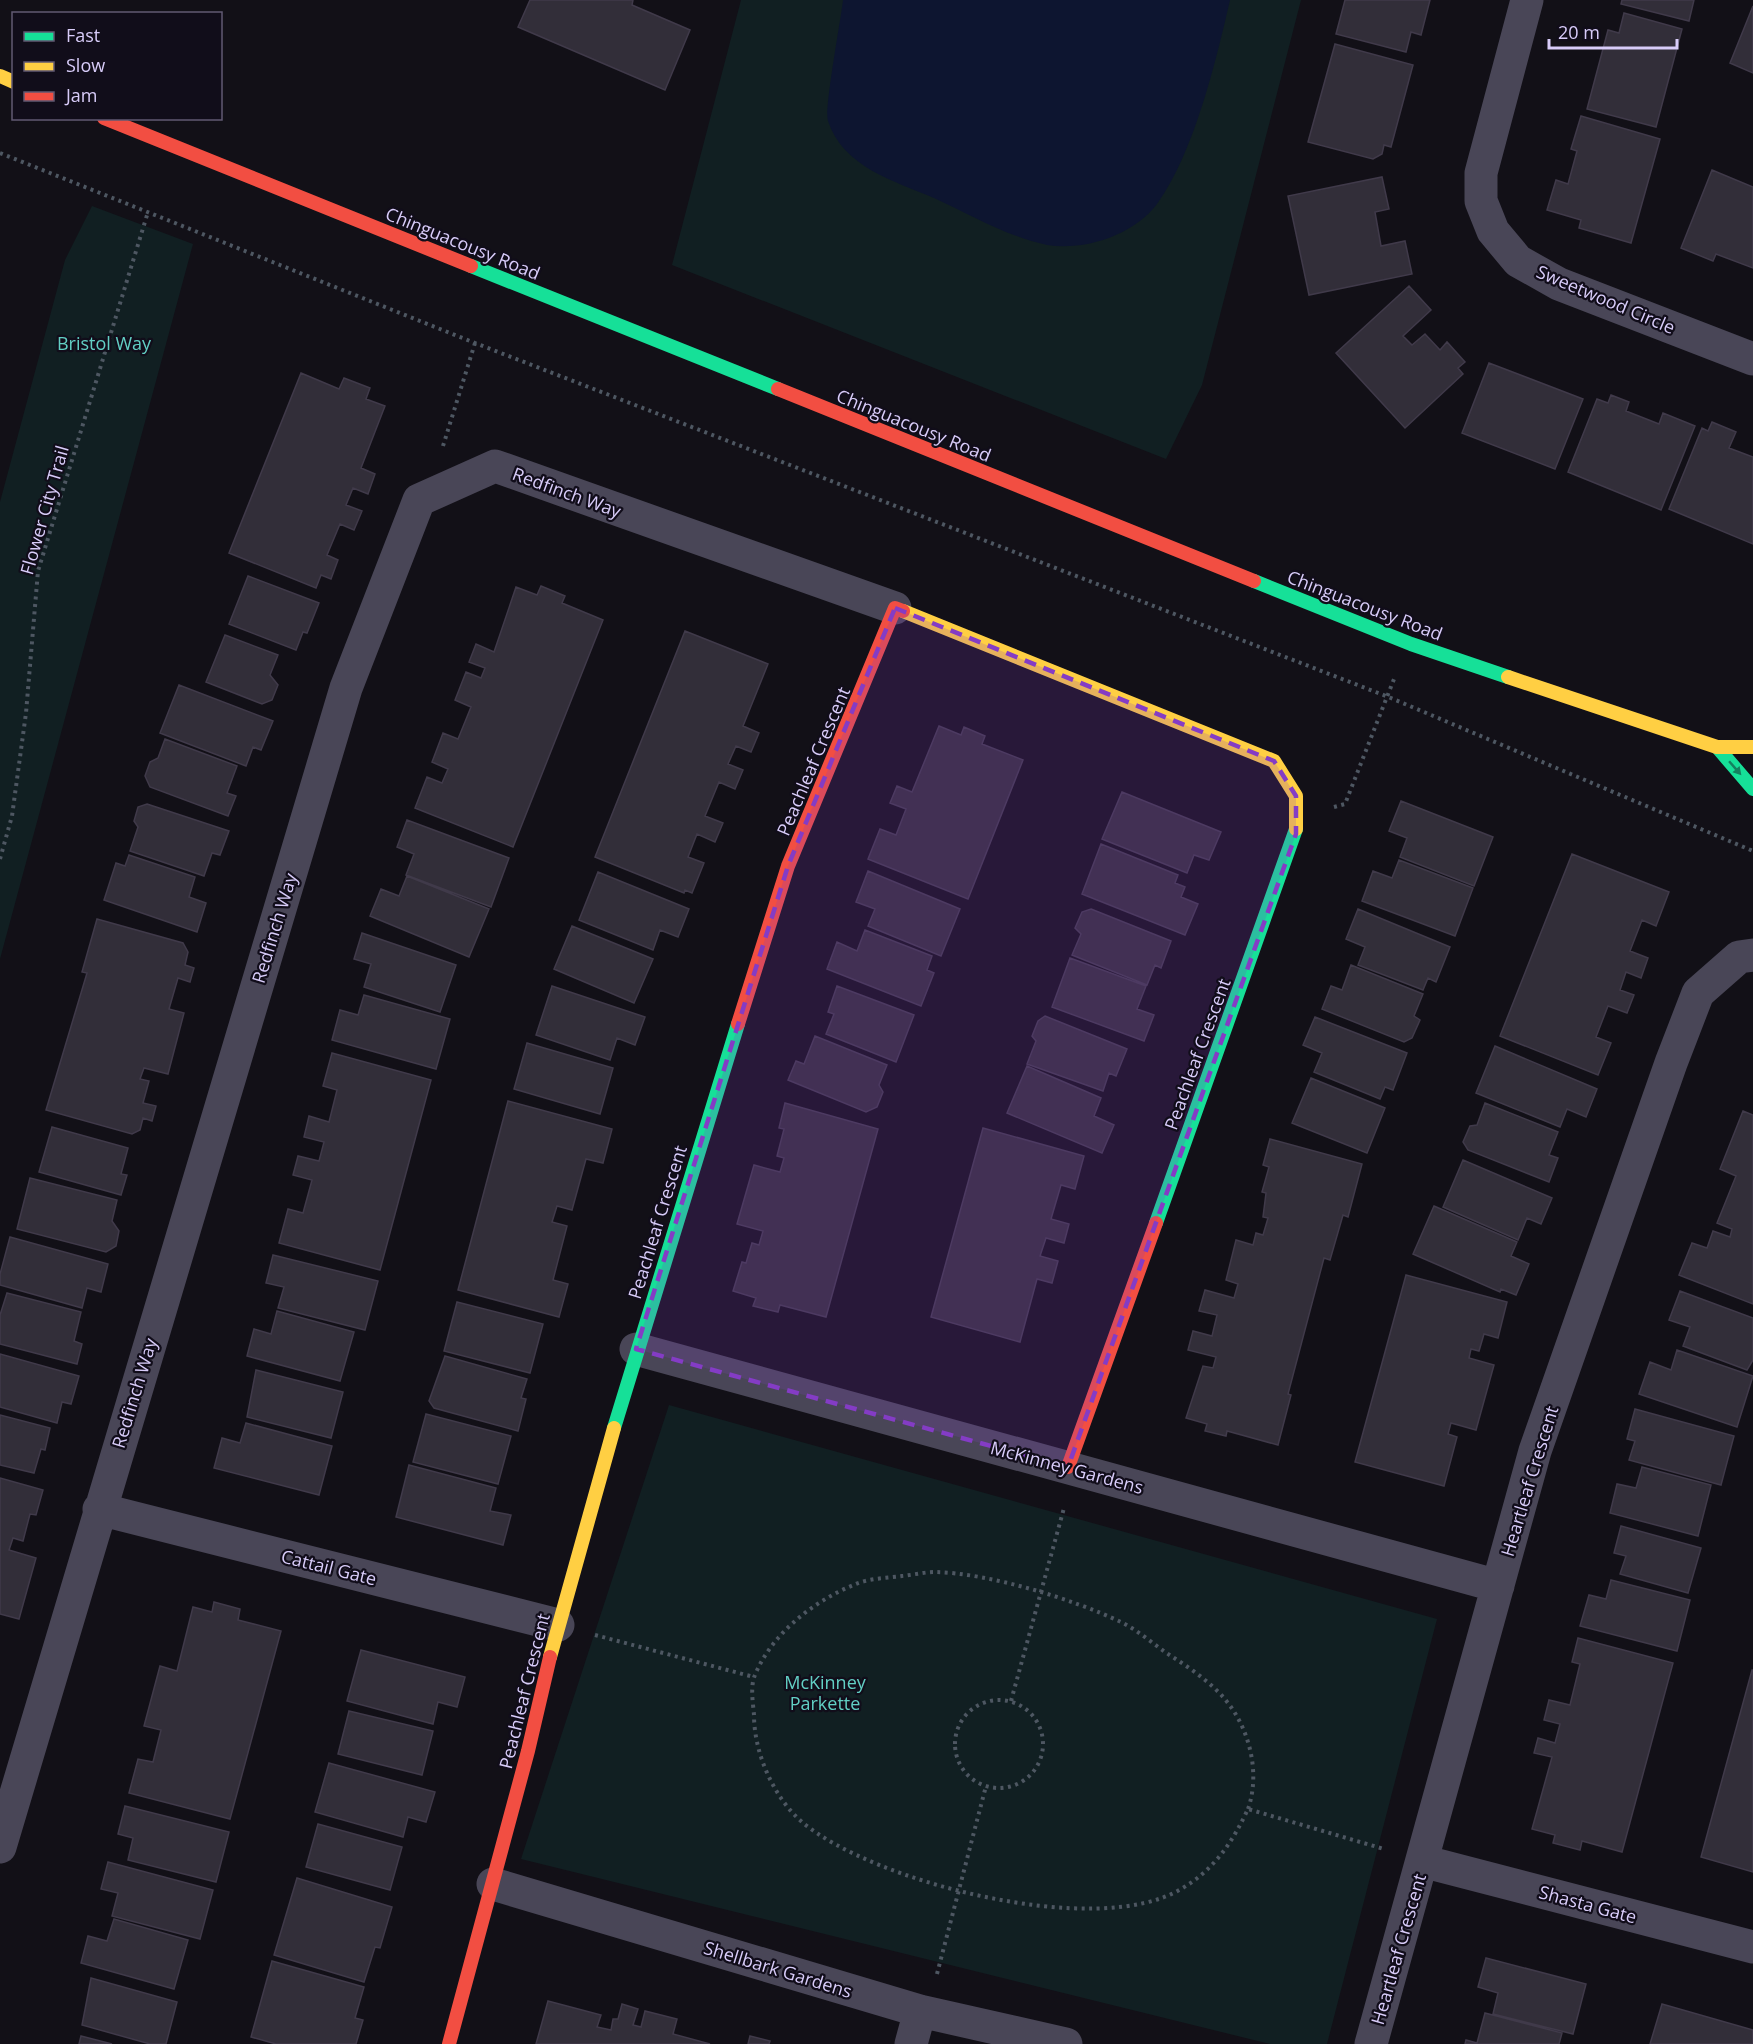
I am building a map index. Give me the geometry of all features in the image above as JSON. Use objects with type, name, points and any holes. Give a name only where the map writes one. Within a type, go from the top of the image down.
[{"type":"street","name":"Sweetwood Circle","points":[[1527,0],[1481,173],[1480,201],[1493,231],[1518,261],[1559,284],[1753,359]]},
{"type":"street","name":"Chinguacousy Road","points":[[109,120],[1411,644],[1717,747],[1753,747]]},
{"type":"street","name":"Redfinch Way","points":[[0,1847],[99,1509],[346,688],[419,500],[495,466],[895,608]]},
{"type":"street","name":"Peachleaf Crescent","points":[[449,2044],[493,1884],[558,1625],[636,1349],[788,866],[895,608],[1274,761],[1296,796],[1296,834],[1068,1467]]},
{"type":"street","points":[[1717,747],[1753,789]]},
{"type":"street","name":"Heartleaf Crescent","points":[[1371,2044],[1535,1451],[1698,993],[1739,957],[1753,955]]},
{"type":"street","name":"McKinney Gardens","points":[[636,1349],[1498,1586]]},
{"type":"street","name":"Cattail Gate","points":[[99,1509],[558,1625]]},
{"type":"street","name":"Shasta Gate","points":[[1422,1861],[1753,1947]]},
{"type":"street","name":"Shellbark Gardens","points":[[493,1884],[920,2011],[1066,2044]]},
{"type":"street","points":[[912,2044],[920,2011]]},
{"type":"path","points":[[0,153],[475,343],[1386,696],[1753,851]]},
{"type":"path","name":"Flower City Trail","points":[[0,859],[12,816],[26,713],[38,571],[148,212]]},
{"type":"path","points":[[456,483],[439,459],[475,343]]},
{"type":"path","points":[[1296,817],[1345,804],[1386,696],[1411,644]]},
{"type":"path","points":[[1011,1701],[1039,1592],[1067,1498],[1068,1467]]},
{"type":"path","points":[[935,1572],[1010,1583],[1123,1623],[1197,1674],[1224,1697],[1243,1728],[1253,1762],[1252,1797],[1232,1842],[1209,1870],[1179,1891],[1144,1903],[1082,1911],[1018,1902],[898,1874],[839,1848],[799,1820],[770,1780],[754,1733],[754,1677],[780,1635],[816,1604],[859,1582],[935,1572]]},
{"type":"path","points":[[558,1625],[754,1677]]},
{"type":"path","points":[[997,1699],[1011,1701],[1024,1706],[1034,1715],[1042,1734],[1042,1754],[1030,1776],[1018,1784],[1002,1788],[986,1786],[963,1771],[954,1745],[956,1731],[971,1708],[997,1699]]},
{"type":"path","points":[[920,2011],[935,1981],[961,1889],[986,1786]]},
{"type":"path","points":[[1248,1809],[1422,1861]]},
{"type":"highlighted area","points":[[895,608],[1274,761],[1296,796],[1296,834],[1068,1467],[636,1349],[788,866]]},
{"type":"green space","points":[[741,0],[1301,0],[1202,385],[1166,459],[672,265]]},
{"type":"green space","name":"Bristol Way","points":[[92,206],[193,244],[0,959],[0,502],[65,260]]},
{"type":"green space","name":"McKinney Parkette","points":[[669,1405],[1437,1619],[1327,2044],[1270,2044],[521,1859]]},
{"type":"water","points":[[843,0],[1230,0],[1211,78],[1193,133],[1170,183],[1157,204],[1147,215],[1122,232],[1092,243],[1062,246],[1047,245],[1018,237],[989,225],[887,178],[858,161],[845,150],[835,137],[827,113]]},
{"type":"building","points":[[530,0],[633,0],[632,5],[690,30],[665,90],[518,27]]},
{"type":"building","points":[[1345,0],[1430,0],[1421,35],[1411,32],[1406,52],[1336,34]]},
{"type":"building","points":[[1622,0],[1694,0],[1689,21],[1621,4]]},
{"type":"building","points":[[1753,6],[1753,73],[1730,63]]},
{"type":"building","points":[[1624,13],[1682,29],[1656,127],[1587,109],[1608,30],[1619,33]]},
{"type":"building","points":[[1335,44],[1413,65],[1391,147],[1384,145],[1382,154],[1373,159],[1308,142]]},
{"type":"building","points":[[1581,116],[1660,139],[1631,243],[1579,228],[1581,220],[1547,210],[1556,180],[1568,184],[1577,151],[1571,149]]},
{"type":"building","points":[[1712,170],[1753,187],[1753,268],[1716,254],[1713,261],[1681,248]]},
{"type":"building","points":[[1382,177],[1389,209],[1375,212],[1381,246],[1405,241],[1412,274],[1309,295],[1288,196]]},
{"type":"building","points":[[1409,286],[1431,310],[1403,336],[1412,345],[1425,334],[1440,350],[1447,342],[1465,362],[1458,368],[1463,374],[1405,428],[1336,353]]},
{"type":"building","points":[[1489,363],[1583,399],[1555,469],[1462,433]]},
{"type":"building","points":[[301,373],[339,389],[344,378],[370,388],[366,399],[385,406],[361,468],[375,474],[368,494],[353,488],[346,505],[362,511],[354,530],[340,524],[327,555],[338,560],[331,579],[321,575],[316,588],[229,553]]},
{"type":"building","points":[[1611,395],[1629,402],[1626,411],[1659,424],[1663,413],[1695,426],[1661,510],[1568,472],[1597,399],[1608,403]]},
{"type":"building","points":[[1712,422],[1736,432],[1729,448],[1753,457],[1753,544],[1669,509],[1702,428],[1708,431]]},
{"type":"building","points":[[248,576],[319,603],[307,633],[303,632],[296,650],[229,624]]},
{"type":"building","points":[[541,586],[565,596],[562,603],[603,620],[513,847],[415,808],[427,777],[442,783],[448,769],[432,762],[443,733],[458,739],[471,707],[455,700],[466,672],[481,678],[485,668],[469,662],[476,644],[494,652],[516,587],[537,595]]},
{"type":"building","points":[[685,631],[768,664],[743,726],[759,733],[751,752],[736,746],[728,764],[743,770],[735,789],[719,782],[705,816],[723,823],[715,842],[697,834],[688,857],[704,863],[692,893],[685,890],[684,893],[595,857]]},
{"type":"building","points":[[225,635],[278,655],[270,675],[278,685],[272,700],[262,704],[206,682]]},
{"type":"building","points":[[179,685],[273,721],[261,750],[253,747],[246,766],[160,733]]},
{"type":"building","points":[[939,726],[961,735],[964,727],[985,736],[982,744],[1023,760],[968,899],[868,859],[880,829],[896,835],[906,809],[890,803],[897,786],[912,792]]},
{"type":"building","points":[[165,739],[237,766],[227,793],[236,796],[228,816],[150,787],[145,776],[150,762],[158,758]]},
{"type":"building","points":[[1122,792],[1221,832],[1209,860],[1194,855],[1187,873],[1102,839]]},
{"type":"building","points":[[1401,801],[1493,837],[1474,886],[1400,857],[1407,838],[1389,831]]},
{"type":"building","points":[[147,804],[229,831],[220,855],[212,853],[204,876],[130,851],[138,827],[134,821],[138,807]]},
{"type":"building","points":[[407,820],[509,858],[491,907],[406,875],[414,854],[397,847]]},
{"type":"building","points":[[1101,844],[1178,875],[1175,883],[1185,887],[1181,897],[1198,904],[1185,935],[1082,894]]},
{"type":"building","points":[[1572,854],[1669,892],[1656,926],[1642,920],[1630,951],[1648,958],[1641,978],[1626,972],[1620,990],[1634,995],[1627,1013],[1608,1006],[1596,1037],[1611,1043],[1598,1075],[1500,1036]]},
{"type":"building","points":[[129,855],[195,877],[189,897],[206,903],[197,932],[104,900],[116,863],[125,866]]},
{"type":"building","points":[[1399,860],[1473,888],[1455,936],[1362,901],[1373,871],[1392,878]]},
{"type":"building","points":[[868,871],[960,909],[941,956],[868,926],[875,909],[856,902]]},
{"type":"building","points":[[598,872],[689,909],[678,937],[660,930],[653,950],[579,920]]},
{"type":"building","points":[[407,876],[489,909],[469,957],[370,916],[381,889],[399,896]]},
{"type":"building","points":[[1091,909],[1171,941],[1161,968],[1155,965],[1147,985],[1072,955],[1081,934],[1075,928],[1082,912]]},
{"type":"building","points":[[1358,909],[1450,947],[1436,982],[1428,978],[1423,990],[1358,965],[1365,947],[1346,939]]},
{"type":"building","points":[[97,919],[183,943],[188,952],[185,965],[194,968],[190,982],[178,978],[169,1009],[184,1013],[168,1074],[144,1068],[140,1079],[149,1081],[143,1103],[156,1106],[152,1121],[143,1118],[140,1130],[132,1134],[46,1110],[87,973],[82,972]]},
{"type":"building","points":[[572,926],[653,959],[634,1003],[554,969]]},
{"type":"building","points":[[865,930],[932,956],[927,970],[934,973],[921,1006],[827,969],[837,942],[857,951]]},
{"type":"building","points":[[362,933],[456,965],[440,1012],[364,987],[371,964],[354,959]]},
{"type":"building","points":[[1070,958],[1146,986],[1137,1009],[1154,1015],[1144,1041],[1052,1007]]},
{"type":"building","points":[[1351,965],[1423,994],[1414,1016],[1420,1020],[1412,1038],[1404,1042],[1322,1009],[1331,986],[1342,990]]},
{"type":"building","points":[[552,986],[645,1017],[635,1045],[617,1038],[610,1060],[536,1035]]},
{"type":"building","points":[[837,986],[914,1015],[896,1062],[826,1034],[834,1014],[828,1012]]},
{"type":"building","points":[[364,995],[450,1019],[436,1069],[332,1040],[340,1010],[358,1015]]},
{"type":"building","points":[[1045,1016],[1127,1049],[1116,1076],[1109,1073],[1103,1091],[1027,1064],[1036,1041],[1032,1036],[1038,1021]]},
{"type":"building","points":[[1315,1017],[1407,1053],[1393,1090],[1385,1087],[1380,1099],[1314,1072],[1322,1053],[1303,1045]]},
{"type":"building","points":[[815,1036],[887,1065],[879,1085],[883,1092],[877,1107],[866,1112],[788,1080],[796,1061],[804,1064]]},
{"type":"building","points":[[527,1043],[613,1068],[600,1114],[514,1089]]},
{"type":"building","points":[[1495,1046],[1597,1089],[1586,1117],[1567,1109],[1560,1127],[1476,1093]]},
{"type":"building","points":[[332,1053],[431,1080],[380,1270],[279,1243],[288,1209],[303,1213],[312,1180],[293,1175],[298,1156],[319,1161],[324,1142],[304,1137],[309,1116],[329,1122],[337,1090],[323,1086]]},
{"type":"building","points":[[1027,1066],[1101,1098],[1094,1116],[1114,1125],[1102,1153],[1007,1113]]},
{"type":"building","points":[[1311,1078],[1385,1108],[1367,1153],[1292,1123]]},
{"type":"building","points":[[508,1101],[612,1129],[603,1163],[586,1159],[572,1210],[557,1206],[552,1222],[567,1226],[553,1280],[568,1284],[559,1317],[458,1290]]},
{"type":"building","points":[[785,1103],[878,1129],[826,1317],[780,1305],[778,1312],[753,1306],[756,1298],[733,1291],[742,1262],[746,1263],[752,1243],[759,1245],[763,1231],[737,1224],[754,1165],[780,1172],[784,1158],[777,1156],[784,1129],[779,1128]]},
{"type":"building","points":[[1485,1103],[1558,1132],[1549,1155],[1558,1158],[1549,1182],[1468,1150],[1463,1142],[1470,1126],[1477,1125]]},
{"type":"building","points":[[1743,1111],[1753,1115],[1753,1304],[1679,1275],[1692,1243],[1707,1248],[1713,1231],[1730,1237],[1732,1229],[1717,1223],[1736,1176],[1720,1169]]},
{"type":"building","points":[[52,1127],[128,1148],[121,1174],[127,1175],[121,1195],[39,1172]]},
{"type":"building","points":[[983,1128],[1084,1156],[1075,1189],[1061,1185],[1051,1219],[1069,1224],[1064,1243],[1046,1238],[1040,1256],[1058,1261],[1052,1283],[1037,1279],[1020,1342],[931,1317]]},
{"type":"building","points":[[1270,1139],[1362,1164],[1348,1217],[1343,1215],[1330,1260],[1324,1258],[1288,1394],[1291,1395],[1278,1445],[1227,1431],[1226,1436],[1205,1431],[1207,1424],[1186,1418],[1203,1366],[1213,1368],[1216,1357],[1188,1350],[1193,1331],[1212,1336],[1217,1315],[1199,1311],[1205,1290],[1234,1298],[1238,1284],[1226,1280],[1236,1240],[1253,1245],[1256,1233],[1263,1235],[1268,1218],[1263,1217],[1266,1193],[1262,1192],[1269,1167],[1263,1165]]},
{"type":"building","points":[[1463,1160],[1552,1198],[1541,1224],[1527,1218],[1518,1240],[1443,1207]]},
{"type":"building","points":[[30,1178],[117,1200],[112,1221],[119,1231],[116,1246],[106,1252],[17,1229]]},
{"type":"building","points":[[1434,1206],[1517,1242],[1511,1256],[1529,1264],[1516,1295],[1501,1289],[1500,1292],[1413,1254]]},
{"type":"building","points":[[10,1237],[108,1264],[101,1292],[87,1288],[82,1308],[0,1285],[0,1274]]},
{"type":"building","points":[[273,1255],[378,1281],[365,1330],[278,1308],[284,1287],[266,1283]]},
{"type":"building","points":[[1406,1275],[1507,1302],[1498,1338],[1484,1334],[1479,1351],[1471,1349],[1469,1358],[1494,1365],[1476,1430],[1451,1423],[1448,1434],[1457,1437],[1444,1486],[1355,1462]]},
{"type":"building","points":[[1680,1291],[1753,1318],[1753,1360],[1747,1370],[1683,1346],[1690,1327],[1669,1320]]},
{"type":"building","points":[[7,1293],[81,1312],[74,1341],[82,1344],[77,1364],[0,1344],[0,1315]]},
{"type":"building","points":[[457,1302],[543,1324],[530,1373],[444,1351]]},
{"type":"building","points":[[277,1311],[354,1332],[340,1381],[247,1356],[254,1329],[271,1334]]},
{"type":"building","points":[[1677,1350],[1753,1376],[1737,1427],[1639,1394],[1650,1362],[1671,1370]]},
{"type":"building","points":[[0,1354],[79,1376],[71,1404],[62,1402],[57,1423],[0,1407]]},
{"type":"building","points":[[445,1356],[527,1379],[521,1398],[526,1399],[518,1431],[434,1408],[429,1401]]},
{"type":"building","points":[[256,1370],[343,1392],[331,1438],[247,1417]]},
{"type":"building","points":[[1635,1409],[1734,1436],[1721,1485],[1629,1460],[1635,1441],[1627,1439]]},
{"type":"building","points":[[426,1414],[511,1436],[498,1484],[413,1462]]},
{"type":"building","points":[[0,1415],[50,1428],[45,1450],[41,1449],[34,1473],[0,1465]]},
{"type":"building","points":[[246,1423],[332,1446],[319,1495],[214,1468],[222,1438],[240,1443]]},
{"type":"building","points":[[409,1465],[496,1488],[490,1511],[511,1515],[503,1545],[396,1517]]},
{"type":"building","points":[[1642,1467],[1711,1485],[1698,1536],[1610,1513],[1617,1484],[1636,1488]]},
{"type":"building","points":[[0,1478],[43,1490],[36,1515],[30,1514],[23,1541],[13,1538],[9,1550],[36,1558],[19,1619],[0,1614]]},
{"type":"building","points":[[1621,1526],[1701,1548],[1688,1593],[1620,1574],[1626,1556],[1614,1553]]},
{"type":"building","points":[[1611,1580],[1690,1600],[1677,1651],[1580,1626],[1589,1595],[1606,1599]]},
{"type":"building","points":[[214,1602],[240,1609],[238,1620],[281,1631],[230,1819],[129,1793],[138,1759],[153,1762],[161,1730],[144,1726],[160,1666],[177,1671],[193,1607],[212,1612]]},
{"type":"building","points":[[1578,1638],[1673,1663],[1622,1852],[1582,1841],[1580,1850],[1553,1843],[1555,1835],[1532,1829],[1552,1757],[1534,1753],[1538,1738],[1555,1743],[1560,1724],[1544,1720],[1549,1700],[1570,1705],[1580,1664],[1572,1662]]},
{"type":"building","points":[[361,1650],[465,1677],[457,1707],[438,1702],[433,1724],[347,1701]]},
{"type":"building","points":[[1753,1670],[1753,1872],[1701,1857]]},
{"type":"building","points":[[349,1711],[433,1731],[422,1775],[338,1754]]},
{"type":"building","points":[[329,1763],[435,1792],[426,1822],[408,1817],[403,1837],[315,1812]]},
{"type":"building","points":[[125,1806],[229,1832],[216,1882],[128,1860],[133,1838],[118,1834]]},
{"type":"building","points":[[318,1824],[402,1847],[390,1890],[306,1867]]},
{"type":"building","points":[[108,1862],[213,1890],[200,1939],[112,1916],[118,1893],[101,1889]]},
{"type":"building","points":[[297,1878],[392,1907],[380,1948],[375,1947],[364,1982],[274,1955]]},
{"type":"building","points":[[114,1919],[188,1940],[174,1989],[81,1963],[88,1936],[107,1941]]},
{"type":"building","points":[[1486,1958],[1586,1984],[1573,2034],[1493,2014],[1498,1993],[1478,1987]]},
{"type":"building","points":[[272,1961],[364,1987],[355,2018],[363,2020],[356,2044],[276,2044],[251,2037]]},
{"type":"building","points":[[91,1978],[177,2002],[166,2044],[150,2044],[82,2025]]},
{"type":"building","points":[[548,2001],[601,2015],[597,2027],[611,2030],[613,2019],[618,2019],[622,2004],[638,2009],[633,2025],[641,2027],[645,2011],[677,2019],[673,2034],[710,2044],[536,2044]]},
{"type":"building","points":[[1662,2004],[1753,2030],[1753,2044],[1650,2044]]},
{"type":"building","points":[[1485,2013],[1562,2033],[1559,2044],[1465,2044],[1466,2040],[1477,2043]]},
{"type":"building","points":[[81,2036],[112,2044],[79,2044]]},
{"type":"building","points":[[750,2036],[770,2041],[769,2044],[748,2044]]},
{"type":"traffic: fast","points":[[471,266],[778,389]]},
{"type":"traffic: fast","points":[[1254,581],[1411,644],[1508,677]]},
{"type":"traffic: fast","points":[[1717,747],[1753,789]]},
{"type":"traffic: fast","points":[[1156,1223],[1296,829]]},
{"type":"traffic: fast","points":[[614,1428],[738,1024]]},
{"type":"traffic: slow","points":[[0,76],[12,81]]},
{"type":"traffic: slow","points":[[903,611],[1274,761],[1296,796],[1296,829]]},
{"type":"traffic: slow","points":[[1508,677],[1717,747],[1753,747]]},
{"type":"traffic: slow","points":[[550,1657],[614,1428]]},
{"type":"traffic: jam","points":[[109,120],[471,266]]},
{"type":"traffic: jam","points":[[778,389],[1254,581]]},
{"type":"traffic: jam","points":[[738,1024],[788,866],[895,608],[903,611]]},
{"type":"traffic: jam","points":[[1068,1467],[1156,1223]]},
{"type":"traffic: jam","points":[[449,2044],[528,1751],[550,1657]]}]
